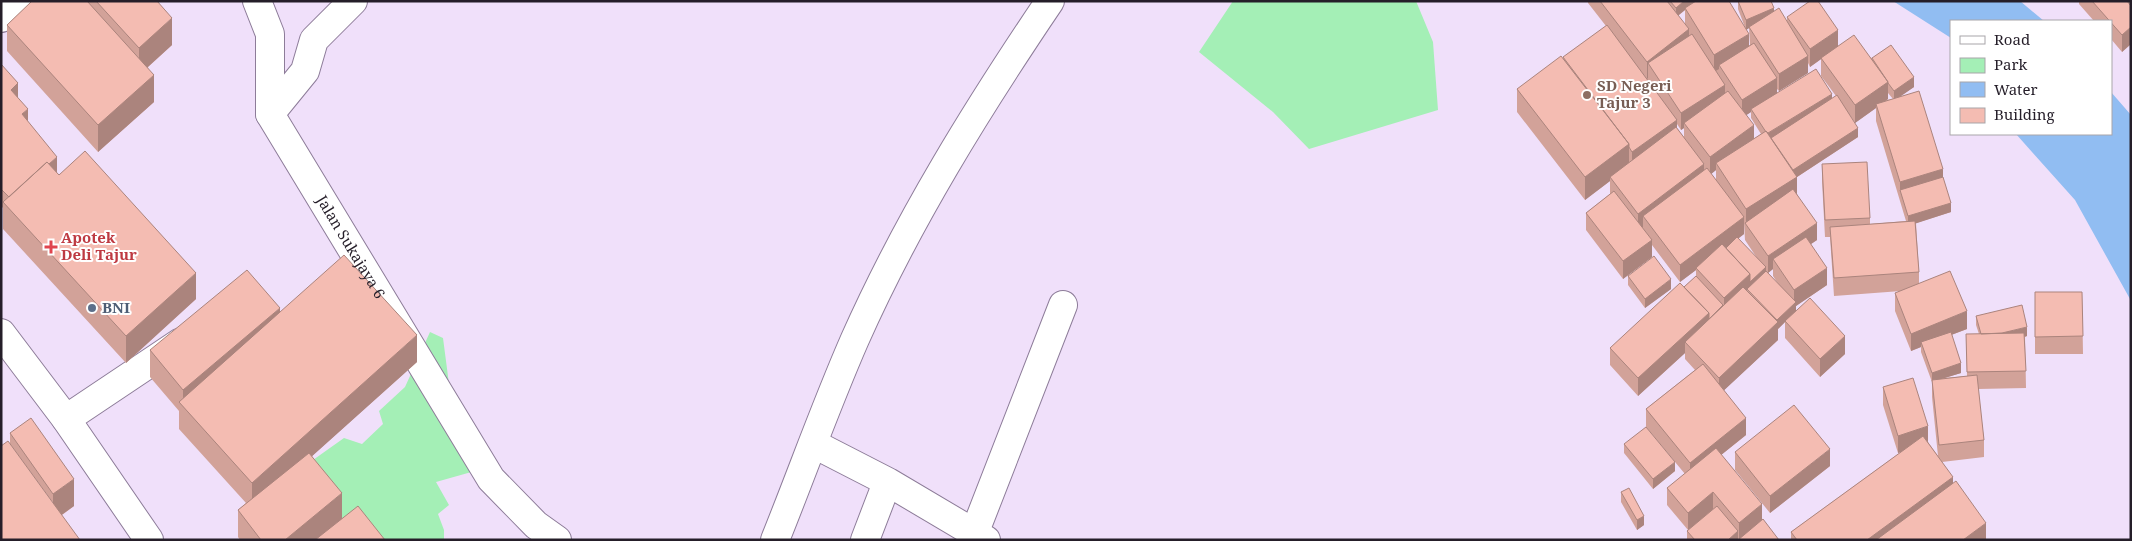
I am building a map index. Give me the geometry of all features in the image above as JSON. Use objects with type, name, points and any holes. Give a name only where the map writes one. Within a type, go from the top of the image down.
[{"type":"main road","points":[[1,18],[22,1]]},
{"type":"main road","points":[[258,1],[270,34],[270,114]]},
{"type":"main road","points":[[270,114],[305,71],[314,40],[353,1]]},
{"type":"main road","points":[[775,540],[855,339],[914,218],[988,93],[1050,1]]},
{"type":"main road","name":"Jalan Sukajaya 6","points":[[270,114],[491,479],[536,525],[557,540]]},
{"type":"main road","points":[[814,444],[888,482],[980,537],[1063,305]]},
{"type":"main road","points":[[66,419],[205,326]]},
{"type":"main road","points":[[1,333],[66,419],[149,540]]},
{"type":"main road","points":[[866,540],[883,493]]},
{"type":"green space","points":[[1233,1],[1416,1],[1433,42],[1438,110],[1309,149],[1273,112],[1199,52]]},
{"type":"green space","points":[[430,332],[443,338],[452,407],[475,471],[436,482],[449,505],[438,514],[444,530],[444,540],[374,540],[305,510],[289,477],[344,438],[362,444],[383,424],[379,411],[405,387]]},
{"type":"water","points":[[1893,1],[2020,1],[2043,20],[1950,20],[1950,37]]},
{"type":"water","points":[[2112,93],[2131,115],[2131,340],[2130,299],[2075,200],[2017,135],[2112,135]]},
{"type":"building","points":[[32,1],[87,1],[154,75],[98,125],[7,25]]},
{"type":"building","points":[[96,1],[157,1],[172,18],[139,48]]},
{"type":"building","points":[[1600,1],[1667,1],[1689,29],[1647,62]]},
{"type":"building","points":[[1670,1],[1684,1],[1676,8]]},
{"type":"building","points":[[1696,1],[1729,1],[1749,34],[1714,55],[1685,8]]},
{"type":"building","points":[[1738,1],[1771,1],[1774,8],[1746,20]]},
{"type":"building","points":[[1810,1],[1818,1],[1838,30],[1810,49],[1787,17]]},
{"type":"building","points":[[2092,1],[2127,1],[2131,6],[2131,27],[2122,35],[2112,24],[2112,20],[2109,20]]},
{"type":"building","points":[[1779,8],[1808,56],[1779,74],[1749,27]]},
{"type":"building","points":[[1607,25],[1677,120],[1632,152],[1629,144],[1563,57]]},
{"type":"building","points":[[1692,34],[1725,85],[1681,113],[1648,63]]},
{"type":"building","points":[[1854,35],[1888,82],[1855,105],[1821,58]]},
{"type":"building","points":[[1754,43],[1777,78],[1742,100],[1719,65]]},
{"type":"building","points":[[1891,45],[1914,77],[1894,91],[1872,58]]},
{"type":"building","points":[[1561,56],[1629,144],[1585,177],[1517,89]]},
{"type":"building","points":[[1,64],[18,83],[11,90],[28,109],[22,114],[57,157],[49,164],[47,162],[9,197],[1,189]]},
{"type":"building","points":[[1816,69],[1832,94],[1768,133],[1766,132],[1751,109]]},
{"type":"building","points":[[1728,91],[1754,125],[1710,157],[1684,123]]},
{"type":"building","points":[[1919,91],[1943,169],[1900,182],[1876,104]]},
{"type":"building","points":[[1837,95],[1858,128],[1793,170],[1771,138]]},
{"type":"building","points":[[1676,127],[1704,164],[1638,214],[1610,177]]},
{"type":"building","points":[[1766,131],[1797,177],[1746,209],[1716,163]]},
{"type":"building","points":[[85,151],[196,273],[126,336],[3,202],[47,162],[59,175]]},
{"type":"building","points":[[1867,162],[1870,218],[1825,220],[1822,164]]},
{"type":"building","points":[[1707,168],[1744,217],[1680,265],[1643,216]]},
{"type":"building","points":[[1943,177],[1951,203],[1908,216],[1900,190]]},
{"type":"building","points":[[1793,189],[1817,223],[1768,256],[1745,223]]},
{"type":"building","points":[[1614,191],[1652,240],[1623,261],[1586,213]]},
{"type":"building","points":[[1915,221],[1919,272],[1834,278],[1830,227]]},
{"type":"building","points":[[1737,237],[1766,267],[1750,282],[1750,274],[1726,248]]},
{"type":"building","points":[[1806,237],[1827,268],[1794,290],[1773,259]]},
{"type":"building","points":[[1722,244],[1750,274],[1724,298],[1696,268]]},
{"type":"building","points":[[344,255],[417,335],[252,483],[179,402]]},
{"type":"building","points":[[1654,256],[1671,279],[1645,299],[1628,276]]},
{"type":"building","points":[[247,270],[280,308],[183,390],[150,350]]},
{"type":"building","points":[[1766,271],[1796,302],[1777,320],[1747,289]]},
{"type":"building","points":[[1950,271],[1967,311],[1911,334],[1895,293]]},
{"type":"building","points":[[1696,276],[1723,305],[1709,319],[1709,313],[1684,287]]},
{"type":"building","points":[[1680,283],[1709,313],[1638,378],[1610,348]]},
{"type":"building","points":[[1743,287],[1778,322],[1719,378],[1685,342]]},
{"type":"building","points":[[2035,292],[2082,292],[2083,336],[2035,337]]},
{"type":"building","points":[[1810,298],[1845,336],[1820,359],[1785,321]]},
{"type":"building","points":[[2022,305],[2027,327],[2002,333],[1981,334],[1976,316]]},
{"type":"building","points":[[1951,332],[1961,363],[1932,373],[1921,342]]},
{"type":"building","points":[[2024,333],[2026,371],[1967,372],[1966,334]]},
{"type":"building","points":[[1703,364],[1746,418],[1690,463],[1646,409]]},
{"type":"building","points":[[1977,375],[1984,440],[1939,445],[1932,380]]},
{"type":"building","points":[[1913,378],[1928,426],[1898,436],[1883,387]]},
{"type":"building","points":[[1794,405],[1830,449],[1770,496],[1735,452]]},
{"type":"building","points":[[31,418],[74,479],[53,494],[10,433]]},
{"type":"building","points":[[1646,427],[1675,462],[1653,479],[1624,444]]},
{"type":"building","points":[[1923,436],[1953,477],[1867,540],[1797,540],[1791,532]]},
{"type":"building","points":[[8,441],[80,540],[1,540],[1,446]]},
{"type":"building","points":[[1716,448],[1762,504],[1739,523],[1713,492],[1688,513],[1667,488]]},
{"type":"building","points":[[309,453],[342,493],[285,540],[261,540],[238,510]]},
{"type":"building","points":[[1956,481],[1986,523],[1963,540],[1876,540]]},
{"type":"building","points":[[1629,488],[1644,516],[1637,520],[1621,492]]},
{"type":"building","points":[[358,506],[385,540],[315,540]]},
{"type":"building","points":[[1717,506],[1738,531],[1728,540],[1695,540],[1687,531]]},
{"type":"building","points":[[1763,519],[1779,540],[1738,540]]},
{"type":"place","name":"SD Negeri Tajur 3","points":[[1587,95]]},
{"type":"place","name":"Apotek Deli Tajur","points":[[51,247]]},
{"type":"place","name":"BNI","points":[[92,308]]}]
